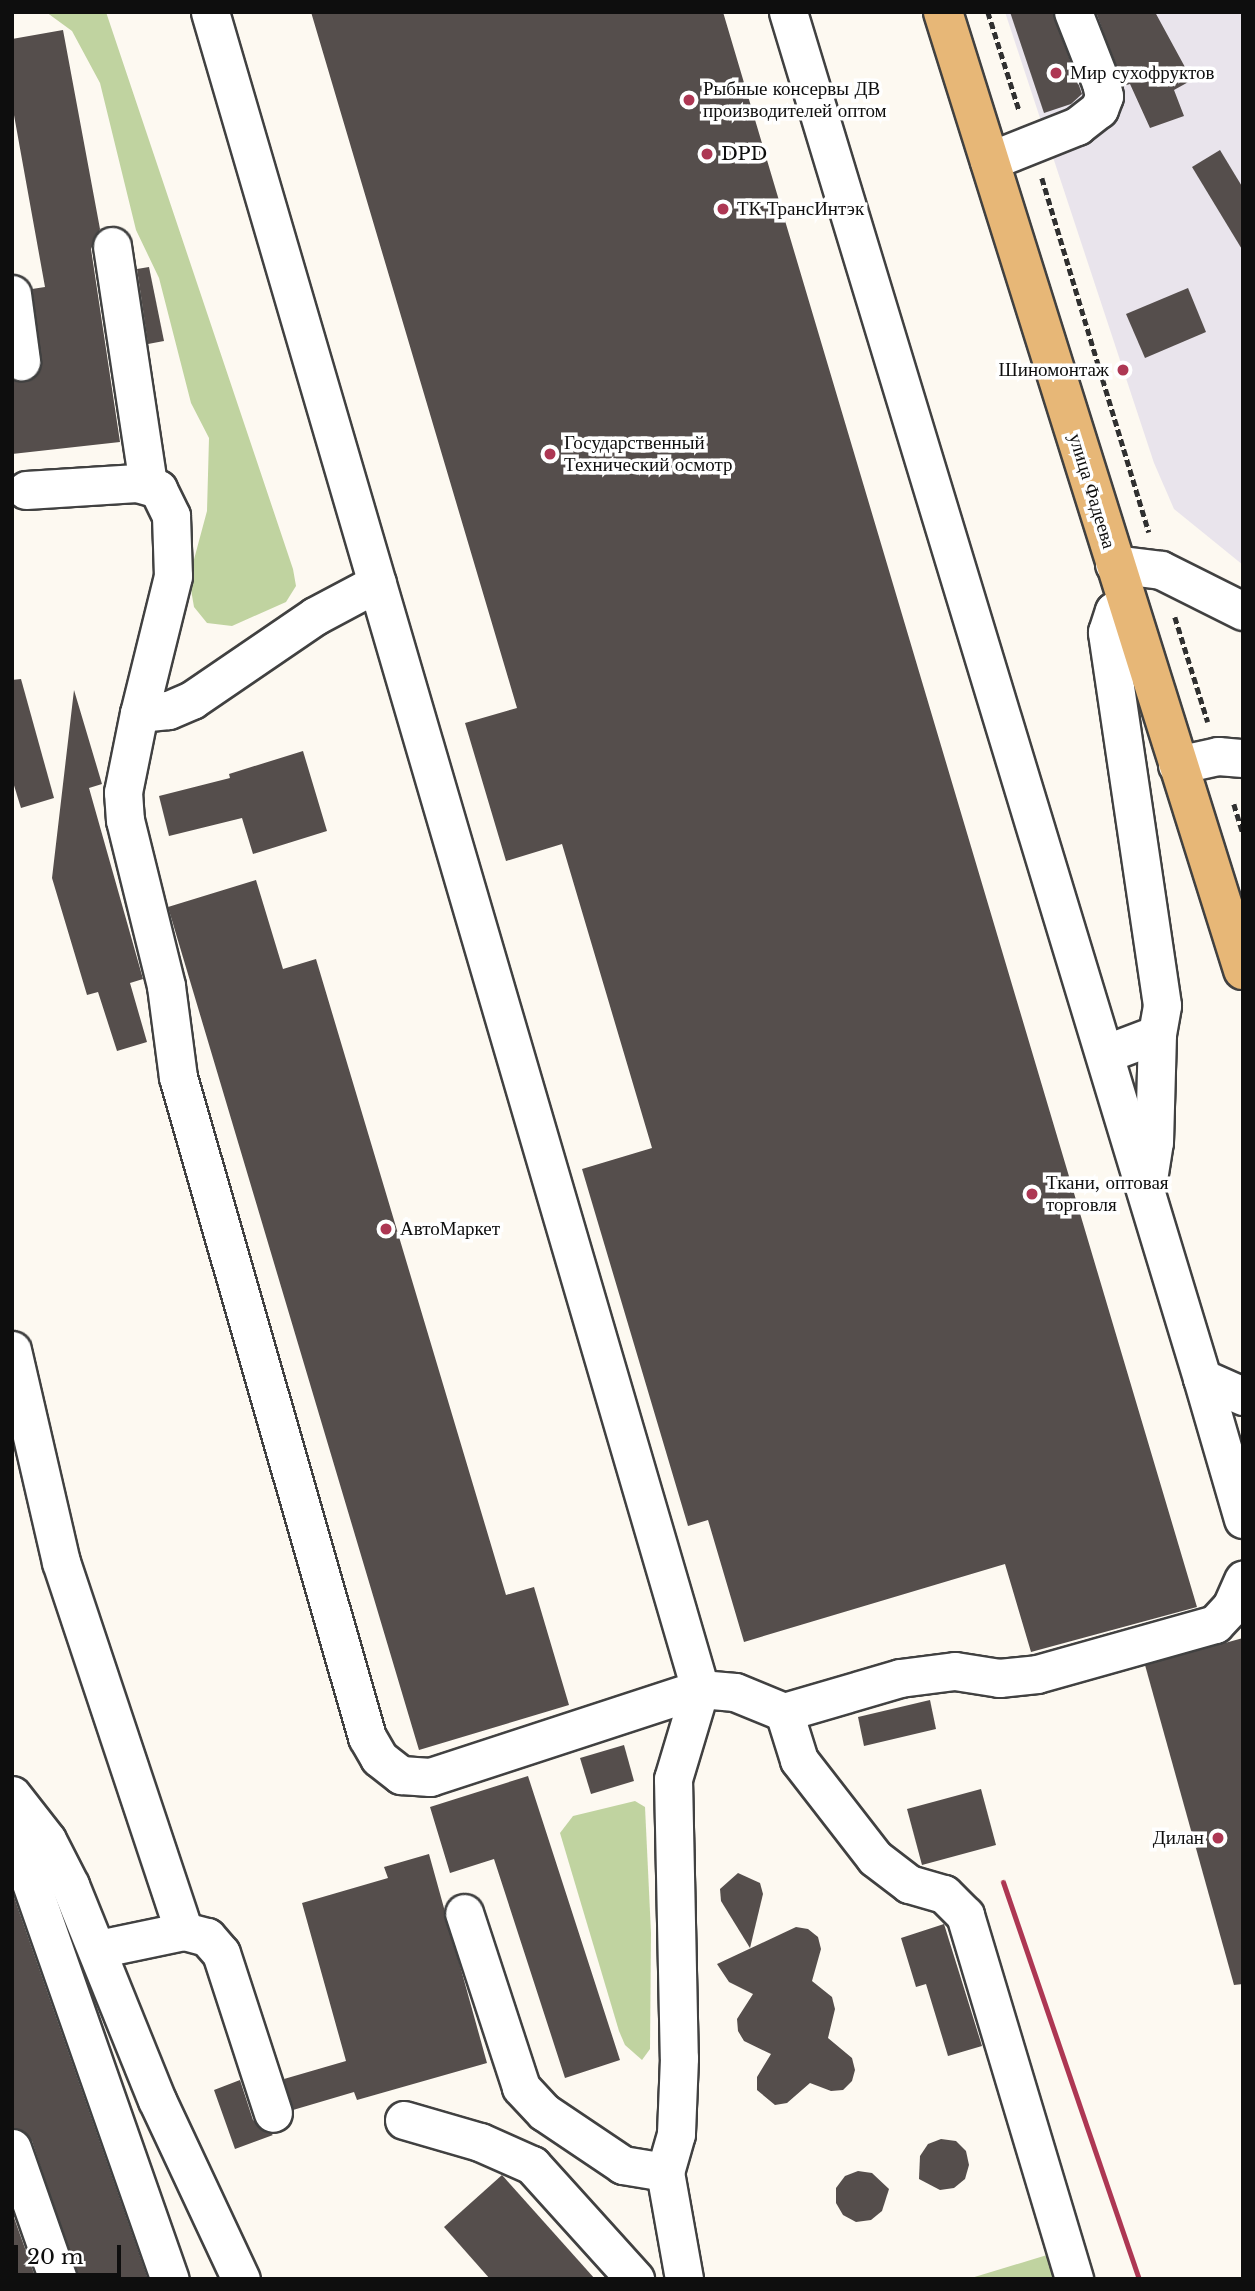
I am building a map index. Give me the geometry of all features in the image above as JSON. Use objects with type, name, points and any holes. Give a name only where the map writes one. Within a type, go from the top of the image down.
[{"type":"main road","name":"улица Фадеева","points":[[943,12],[1243,970]]},
{"type":"street","points":[[210,12],[700,1689],[673,1779],[679,2058],[676,2134],[664,2172],[684,2279]]},
{"type":"street","points":[[788,12],[1107,1053],[1243,1519]]},
{"type":"street","points":[[989,161],[1077,126],[1099,108],[1104,96],[1073,12]]},
{"type":"street","points":[[112,246],[148,484]]},
{"type":"street","points":[[12,294],[21,361]]},
{"type":"street","points":[[26,490],[148,484],[158,489],[170,516],[173,576],[125,771],[125,820],[166,986],[172,1052],[369,1743],[379,1758],[401,1775],[430,1777],[700,1689],[735,1692],[784,1712],[900,1678],[955,1671],[999,1678],[1037,1674],[1215,1625],[1231,1607],[1243,1580]]},
{"type":"street","points":[[1114,564],[1161,570],[1239,603]]},
{"type":"street","points":[[139,713],[168,710],[192,700],[315,616],[377,583]]},
{"type":"street","points":[[1126,603],[1114,611],[1107,632],[1154,927],[1162,1005],[1157,1034],[1154,1142],[1146,1186]]},
{"type":"street","points":[[1177,765],[1231,757]]},
{"type":"street","points":[[1107,1053],[1157,1034]]},
{"type":"street","points":[[12,1350],[61,1562],[184,1931]]},
{"type":"street","points":[[1202,1378],[1243,1396]]},
{"type":"street","points":[[784,1712],[799,1760],[875,1858],[909,1884],[944,1895],[965,1915],[1074,2279]]},
{"type":"street","points":[[12,1795],[47,1840],[98,1949],[156,2100],[241,2279]]},
{"type":"street","points":[[12,1829],[170,2279]]},
{"type":"street","points":[[464,1913],[520,2087],[544,2112],[623,2165],[664,2172]]},
{"type":"street","points":[[98,1949],[184,1931],[206,1937],[221,1953],[273,2113]]},
{"type":"street","points":[[404,2120],[480,2142],[532,2165],[635,2279]]},
{"type":"street","points":[[12,2148],[58,2279]]},
{"type":"path","points":[[988,12],[1161,570],[1231,757],[1243,833]]},
{"type":"shaded area","points":[[1005,12],[1243,12],[1243,565],[1174,509],[1154,463]]},
{"type":"green space","points":[[46,12],[106,12],[293,569],[296,586],[286,602],[232,626],[207,623],[194,607],[189,578],[207,511],[209,438],[191,403],[159,278],[136,230],[100,83],[72,31]]},
{"type":"green space","points":[[635,1801],[645,1807],[651,1933],[650,2049],[642,2060],[625,2045],[619,2031],[560,1833],[573,1816]]},
{"type":"green space","points":[[1047,2255],[1055,2279],[968,2279]]},
{"type":"building","points":[[311,12],[723,12],[1197,1607],[1031,1652],[1005,1564],[744,1642],[708,1520],[688,1526],[582,1169],[652,1148],[562,844],[506,861],[465,723],[517,708]]},
{"type":"building","points":[[1010,12],[1053,12],[1082,94],[1071,104],[1044,113]]},
{"type":"building","points":[[1096,12],[1155,12],[1192,80],[1174,90],[1184,116],[1150,128],[1130,84],[1123,86]]},
{"type":"building","points":[[63,30],[100,229],[91,249],[120,442],[12,454],[12,380],[24,382],[41,368],[32,289],[45,287],[12,104],[12,39]]},
{"type":"building","points":[[1220,150],[1243,188],[1243,251],[1192,167]]},
{"type":"building","points":[[149,267],[164,341],[148,344],[137,269]]},
{"type":"building","points":[[1188,288],[1206,332],[1145,358],[1126,314]]},
{"type":"building","points":[[21,679],[54,798],[21,808],[12,779],[12,680]]},
{"type":"building","points":[[74,690],[102,784],[89,788],[143,979],[130,983],[147,1042],[117,1051],[98,992],[87,995],[52,878]]},
{"type":"building","points":[[303,751],[327,831],[253,854],[242,818],[169,836],[159,796],[230,778],[229,774]]},
{"type":"building","points":[[256,880],[283,969],[316,959],[506,1595],[534,1587],[569,1705],[419,1750],[168,907]]},
{"type":"building","name":"Дилан","points":[[1243,1638],[1243,1984],[1234,1985],[1145,1665]]},
{"type":"building","points":[[930,1700],[936,1729],[864,1746],[858,1717]]},
{"type":"building","points":[[624,1745],[634,1781],[591,1794],[580,1758]]},
{"type":"building","points":[[528,1776],[620,2060],[565,2078],[494,1859],[450,1873],[430,1807]]},
{"type":"building","points":[[981,1789],[996,1845],[922,1865],[907,1809]]},
{"type":"building","points":[[429,1854],[487,2063],[357,2100],[354,2092],[293,2110],[284,2079],[346,2061],[302,1903],[388,1878],[384,1867]]},
{"type":"building","points":[[738,1873],[760,1883],[763,1894],[750,1948],[721,1901],[720,1889]]},
{"type":"building","points":[[12,1897],[148,2279],[78,2279],[32,2141],[25,2132],[12,2128]]},
{"type":"building","points":[[944,1924],[982,2046],[948,2056],[926,1984],[916,1987],[901,1938]]},
{"type":"building","points":[[796,1927],[808,1929],[818,1937],[821,1949],[812,1981],[832,1997],[835,2009],[828,2038],[852,2058],[855,2070],[852,2081],[843,2090],[831,2091],[810,2083],[787,2103],[775,2105],[757,2090],[757,2077],[771,2054],[744,2041],[738,2031],[737,2019],[753,1994],[729,1982],[717,1964]]},
{"type":"building","points":[[240,2080],[253,2120],[273,2135],[235,2149],[214,2090]]},
{"type":"building","points":[[941,2139],[956,2141],[966,2151],[969,2165],[965,2179],[954,2188],[940,2190],[919,2179],[920,2156],[928,2144]]},
{"type":"building","points":[[858,2171],[872,2173],[889,2189],[882,2211],[871,2220],[856,2222],[843,2215],[836,2203],[836,2188],[845,2176]]},
{"type":"building","points":[[502,2175],[595,2279],[490,2279],[444,2227]]},
{"type":"building","points":[[12,2212],[36,2279],[12,2279]]},
{"type":"railway","points":[[1003,1882],[1139,2279]]},
{"type":"place","name":"Мир сухофруктов","points":[[1056,73]]},
{"type":"place","name":"Рыбные консервы ДВ производителей оптом","points":[[689,100]]},
{"type":"place","name":"DPD","points":[[707,154]]},
{"type":"place","name":"ТК ТрансИнтэк","points":[[723,209]]},
{"type":"place","name":"Шиномонтаж","points":[[1123,370]]},
{"type":"place","name":"Государственный Технический осмотр","points":[[550,454]]},
{"type":"place","name":"Ткани, оптовая торговля","points":[[1032,1194]]},
{"type":"place","name":"АвтоМаркет","points":[[386,1229]]},
{"type":"place","name":"Дилан","points":[[1218,1838]]}]
